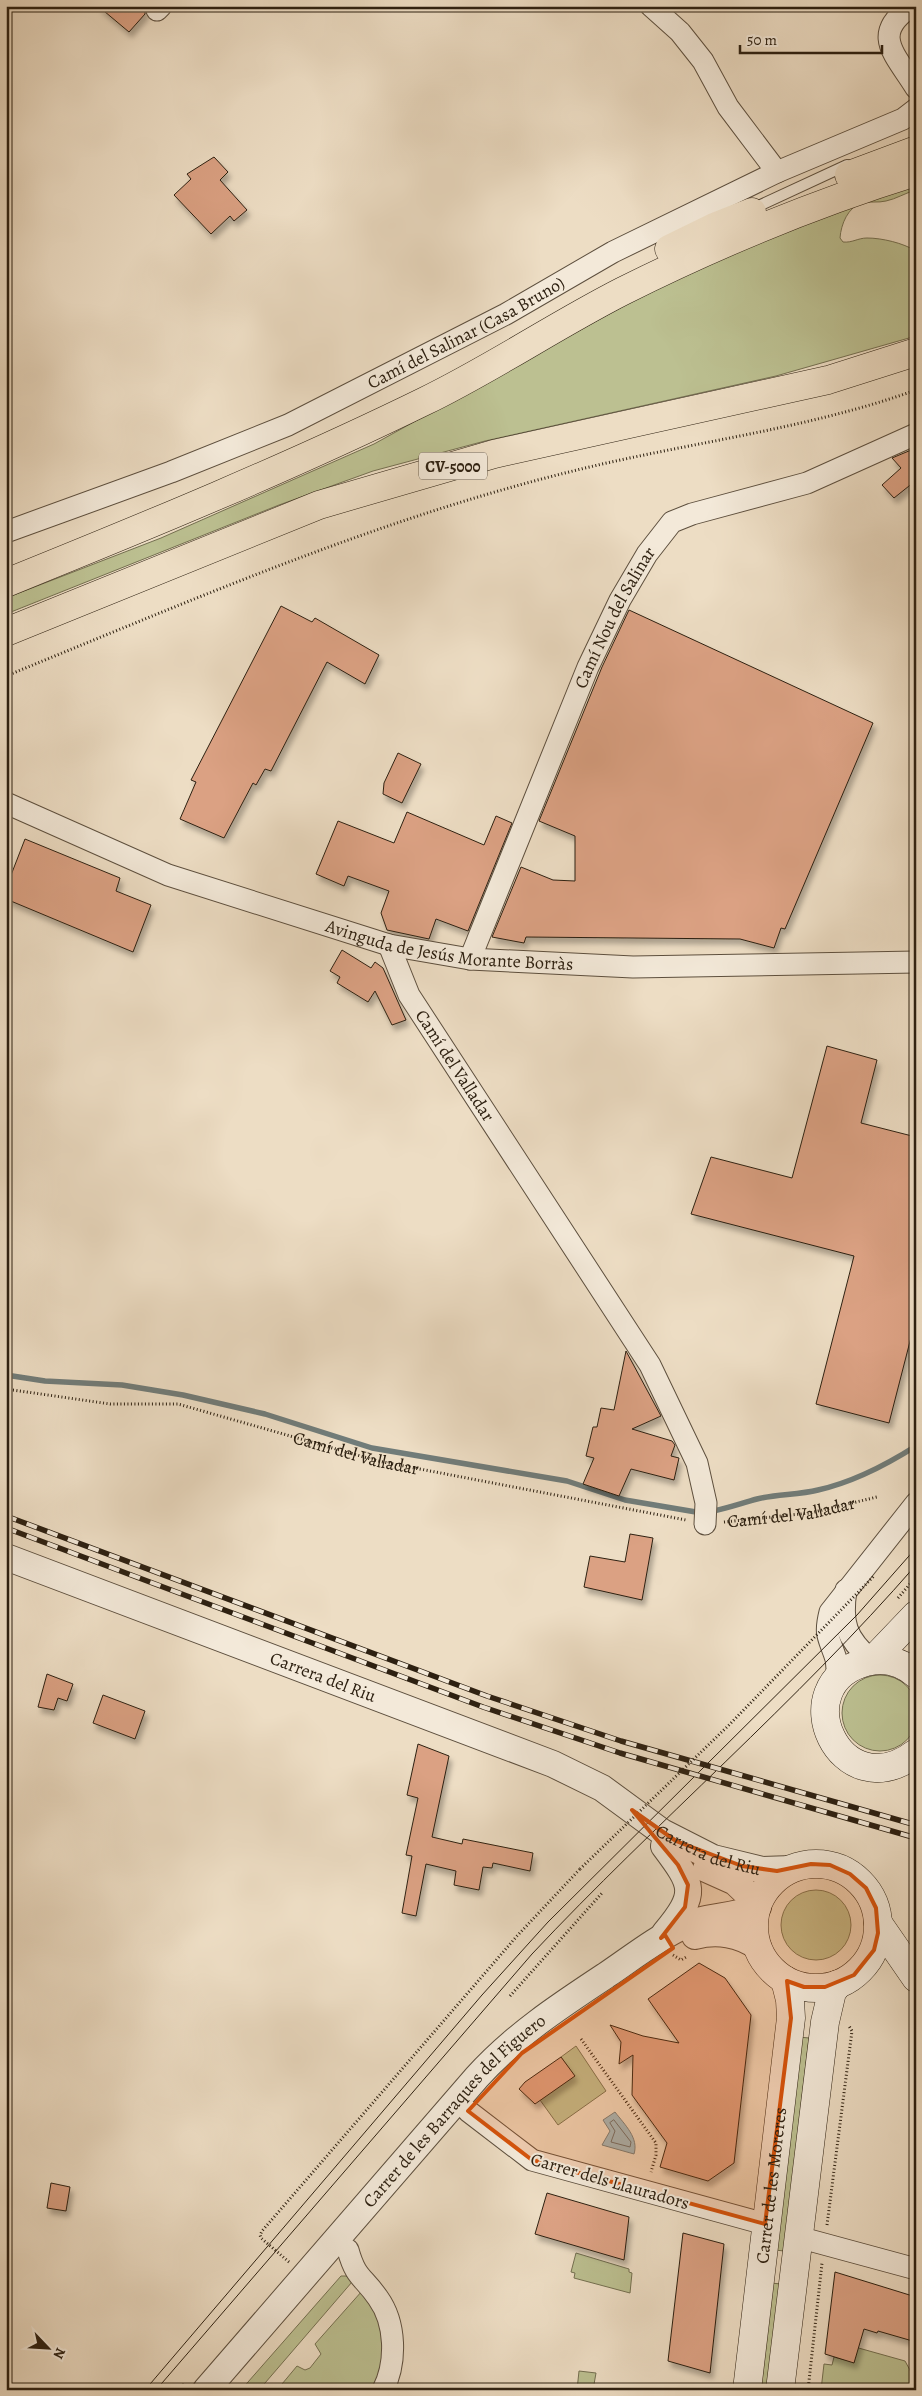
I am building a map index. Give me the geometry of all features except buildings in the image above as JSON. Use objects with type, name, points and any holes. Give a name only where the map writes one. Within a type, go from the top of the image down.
[{"type":"highway","points":[[428,400],[650,259],[714,227],[907,147]]},
{"type":"highway","points":[[6,583],[127,534],[299,460],[428,400],[639,283],[733,240],[862,189],[916,172]]},
{"type":"highway","name":"CV-5000","points":[[6,632],[319,506],[494,454],[828,380],[916,352]]},
{"type":"main road","points":[[872,1660],[907,1607]]},
{"type":"main road","points":[[909,1763],[882,1768],[857,1764],[837,1748],[828,1732],[824,1713],[826,1700],[838,1678],[857,1664],[872,1660],[897,1663],[916,1674]]},
{"type":"main road","points":[[862,1968],[874,1950],[878,1923],[876,1908],[866,1888],[850,1874],[830,1865],[811,1864],[792,1869],[776,1879],[758,1905],[755,1932],[758,1947],[770,1968],[785,1980],[804,1987],[825,1988],[838,1984],[869,1964],[877,1965],[899,1976],[916,1990]]},
{"type":"main road","points":[[878,1923],[916,1978]]},
{"type":"main road","name":"Carrer de les Moreres","points":[[747,2390],[791,2018],[790,2000],[785,1980]]},
{"type":"main road","name":"Carrer de les Moreres","points":[[780,2390],[825,2022],[832,1992],[838,1984]]},
{"type":"street","points":[[651,6],[680,32],[703,61],[728,107],[777,172]]},
{"type":"street","points":[[912,6],[900,14],[889,26],[888,39],[916,88]]},
{"type":"street","name":"Camí del Salinar (Casa Bruno)","points":[[6,532],[170,472],[288,425],[506,314],[613,252],[777,172],[903,119],[916,109]]},
{"type":"street","name":"Camí Nou del Salinar","points":[[470,959],[588,667],[620,600],[647,554],[672,522],[692,514],[807,483],[916,434]]},
{"type":"street","name":"Avinguda de Jesús Morante Borràs","points":[[6,803],[168,875],[389,945],[470,959],[633,967],[916,962]]},
{"type":"street","name":"Camí del Valladar","points":[[389,945],[409,995],[650,1365],[697,1463],[706,1502],[704,1524]]},
{"type":"street","points":[[838,1678],[836,1660],[828,1640],[826,1627],[830,1612],[916,1503]]},
{"type":"street","name":"Carrera del Riu","points":[[6,1557],[553,1764],[602,1788],[624,1820],[664,1846],[735,1882],[758,1905]]},
{"type":"street","points":[[846,1590],[843,1609],[847,1632],[852,1642],[872,1660]]},
{"type":"street","name":"Carrera del Riu","points":[[624,1820],[713,1858],[762,1870],[792,1869]]},
{"type":"street","points":[[664,1846],[685,1875],[689,1896],[679,1916],[668,1948]]},
{"type":"street","name":"Carrer de les Barraques del Figuero","points":[[196,2386],[492,2060],[531,2027],[668,1948],[697,1921],[736,1915],[758,1905]]},
{"type":"street","name":"Carrer de les Barraques del Figuero","points":[[229,2390],[468,2111],[528,2048],[689,1938],[707,1933],[727,1934],[750,1942],[758,1947]]},
{"type":"street","name":"Carrer dels Llauradors","points":[[468,2111],[532,2160],[766,2224]]},
{"type":"street","points":[[798,2237],[916,2270]]},
{"type":"street","points":[[348,2250],[352,2267],[358,2277],[380,2300],[391,2330],[393,2352],[385,2388]]},
{"type":"path","points":[[6,676],[296,558],[482,496],[567,472],[766,432],[895,398],[916,390]]},
{"type":"path","name":"Camí del Valladar","points":[[6,1389],[110,1404],[178,1404],[378,1461],[704,1524],[810,1513],[877,1496]]},
{"type":"path","points":[[283,2270],[289,2262],[261,2238],[262,2231],[517,1936],[580,1869],[729,1725],[875,1575]]},
{"type":"path","points":[[907,1607],[916,1577]]},
{"type":"path","points":[[510,1996],[602,1893]]},
{"type":"path","points":[[668,1948],[681,1960],[693,1953]]},
{"type":"path","points":[[826,2228],[852,2031]]},
{"type":"path","points":[[581,2039],[656,2143],[656,2155],[651,2172]]},
{"type":"path","points":[[808,2390],[824,2253]]},
{"type":"path","points":[[179,2390],[196,2386]]},
{"type":"highlighted area","points":[[632,1810],[676,1841],[742,1866],[777,1871],[811,1864],[830,1865],[850,1874],[866,1888],[876,1908],[878,1933],[874,1950],[854,1975],[825,1987],[804,1987],[787,1981],[791,2018],[765,2224],[532,2160],[468,2111],[522,2053],[673,1948],[665,1935],[661,1938],[685,1907],[688,1885],[678,1865]]},
{"type":"green space","points":[[916,183],[916,190],[893,199],[883,202],[864,203]]},
{"type":"green space","points":[[857,205],[849,212],[842,227],[840,238],[843,242],[873,238],[899,243],[916,251],[916,336],[776,376],[485,441],[373,471],[279,505],[6,614],[6,598],[161,538],[374,444],[629,303],[711,260]]},
{"type":"green space","points":[[873,1675],[887,1675],[901,1681],[912,1692],[918,1706],[915,1728],[907,1740],[887,1751],[873,1751],[859,1745],[848,1734],[842,1720],[842,1706],[848,1692],[859,1681]]},
{"type":"green space","points":[[816,1890],[829,1893],[841,1900],[848,1912],[851,1925],[848,1938],[841,1950],[829,1957],[816,1960],[803,1957],[791,1950],[784,1938],[781,1925],[784,1912],[791,1900],[803,1893]]},
{"type":"green space","points":[[799,2037],[809,2038],[784,2251],[775,2250]]},
{"type":"green space","points":[[576,2046],[606,2091],[558,2125],[540,2100],[574,2076],[561,2057]]},
{"type":"green space","points":[[576,2253],[629,2269],[629,2272],[632,2273],[630,2293],[574,2278],[575,2273],[571,2272]]},
{"type":"green space","points":[[341,2276],[346,2276],[352,2282],[259,2390],[241,2390]]},
{"type":"green space","points":[[771,2283],[781,2284],[769,2390],[759,2390]]},
{"type":"green space","points":[[362,2291],[375,2313],[383,2339],[382,2366],[378,2379],[371,2390],[277,2390],[297,2366],[305,2370],[310,2368],[321,2354],[315,2344]]},
{"type":"green space","points":[[855,2347],[905,2361],[916,2381],[916,2390],[821,2390],[824,2364],[832,2365],[834,2357],[854,2362]]},
{"type":"green space","points":[[579,2371],[596,2373],[593,2390],[577,2390]]},
{"type":"water","points":[[615,2112],[633,2137],[635,2143],[634,2154],[602,2145],[610,2131],[603,2120]]},
{"type":"waterway","points":[[6,1375],[45,1381],[122,1385],[183,1395],[265,1414],[372,1448],[567,1481],[625,1500],[696,1512]]},
{"type":"waterway","points":[[713,1511],[765,1497],[810,1492],[831,1487],[869,1472],[916,1446]]},
{"type":"tram line","points":[[145,2390],[482,1995],[548,1922],[857,1615],[916,1548]]},
{"type":"tram line","points":[[156,2390],[532,1954],[579,1905],[775,1714],[870,1616],[916,1565]]},
{"type":"railway","points":[[6,1516],[487,1696],[621,1741],[916,1825]]},
{"type":"railway","points":[[6,1528],[483,1707],[620,1753],[916,1838]]}]
